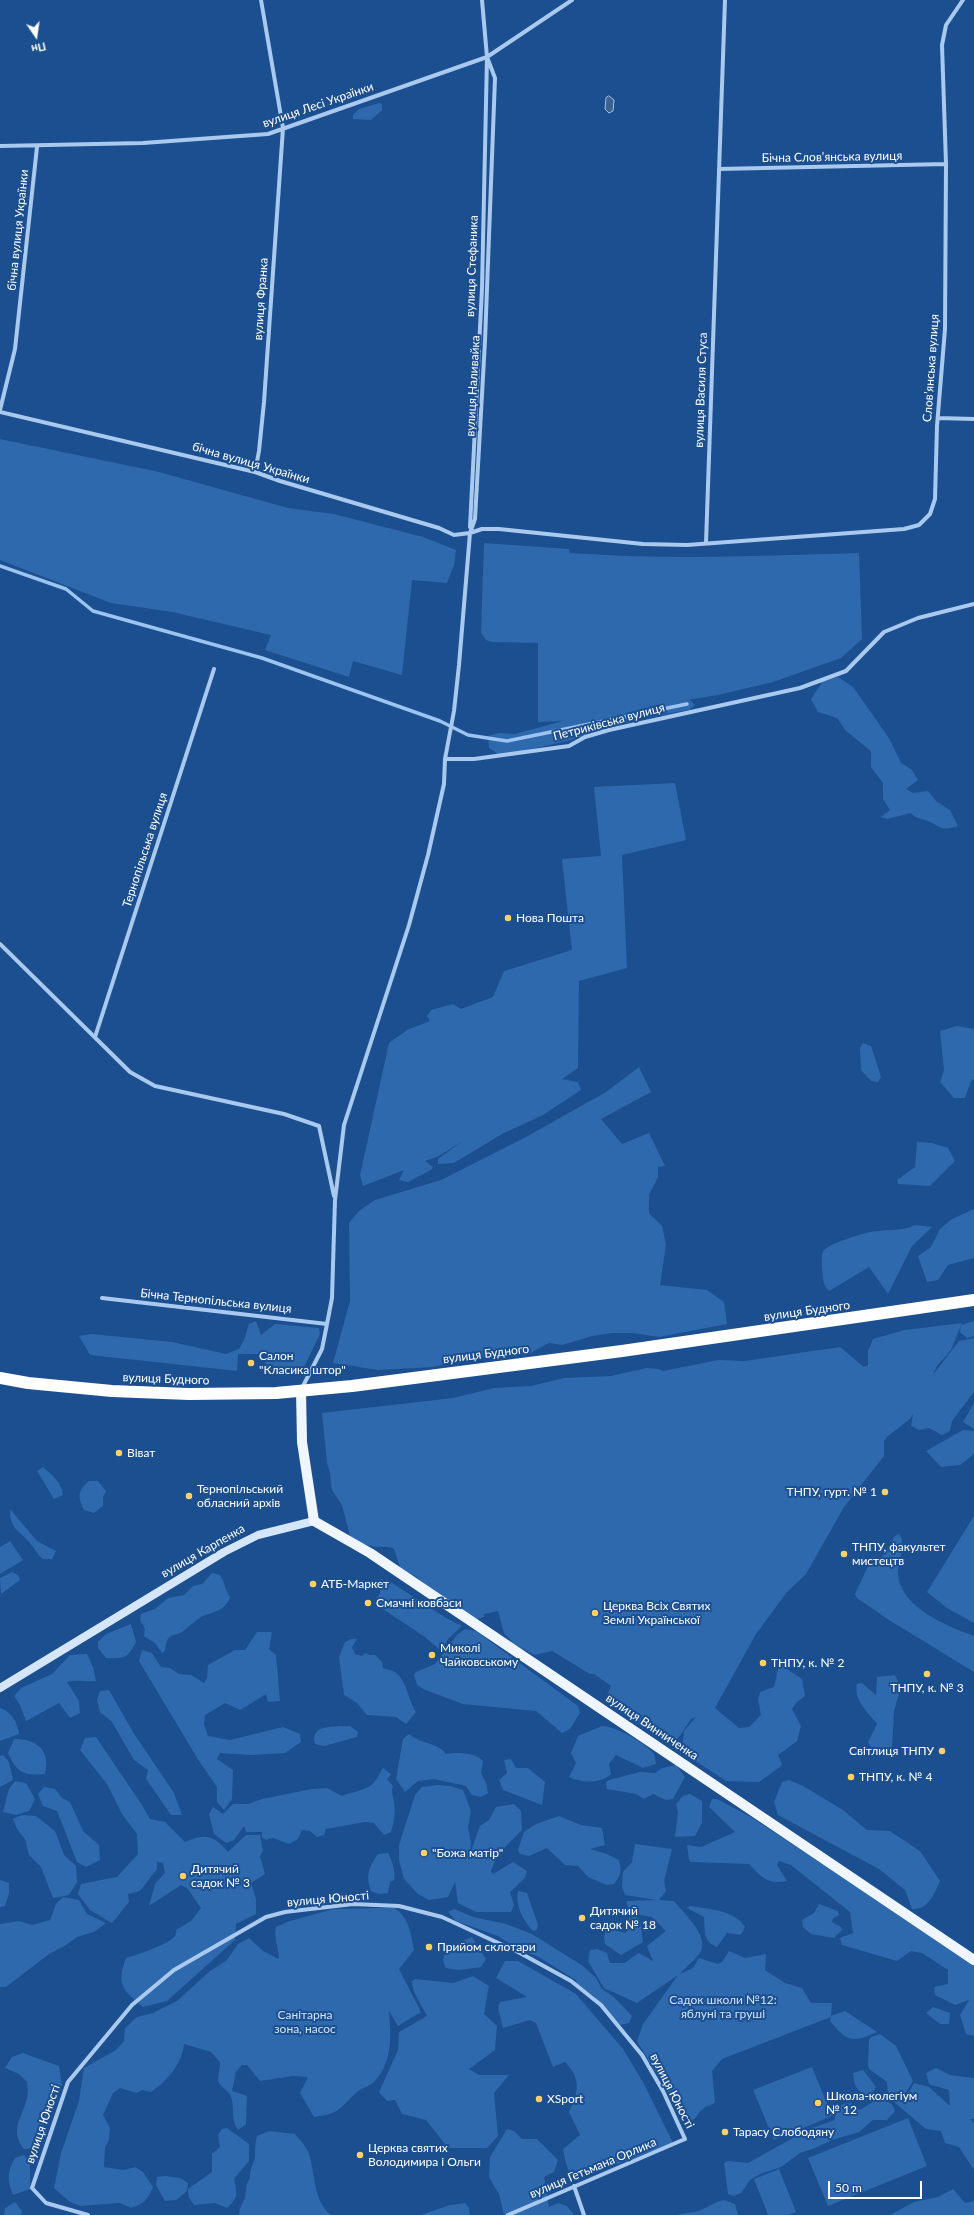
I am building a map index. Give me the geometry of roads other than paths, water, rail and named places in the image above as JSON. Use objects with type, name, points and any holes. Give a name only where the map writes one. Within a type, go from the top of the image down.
[{"type":"highway","name":"вулиця Будного","points":[[0,1378],[28,1383],[112,1391],[189,1394],[301,1391],[614,1352],[974,1300]]},
{"type":"main road","points":[[301,1391],[302,1442],[314,1521]]},
{"type":"main road","name":"вулиця Карпенка","points":[[0,1688],[224,1552],[258,1535],[314,1521]]},
{"type":"main road","name":"вулиця Винниченка","points":[[314,1521],[370,1553],[974,1960]]},
{"type":"street","name":"вулиця Франка","points":[[255,472],[259,451],[264,402],[283,128],[261,0]]},
{"type":"street","name":"вулиця Стефаника","points":[[470,533],[482,288],[487,58],[482,0]]},
{"type":"street","name":"вулиця Лесі Українки","points":[[0,146],[37,147],[268,134],[487,58],[572,0]]},
{"type":"street","name":"вулиця Василя Стуса","points":[[706,543],[719,169],[725,50],[725,0]]},
{"type":"street","name":"Словʼянська вулиця","points":[[706,543],[904,529],[919,525],[930,514],[935,499],[938,418],[945,329],[946,164],[942,45],[946,25],[963,0]]},
{"type":"street","name":"вулиця Наливайка","points":[[335,1200],[344,1125],[409,925],[426,863],[444,784],[445,759],[450,736],[459,665],[470,533],[475,519],[485,341],[495,78],[487,58]]},
{"type":"street","name":"бічна вулиця Українки","points":[[37,147],[15,349],[0,411],[255,472],[280,481],[439,528],[454,535],[470,533]]},
{"type":"street","name":"Бічна Словʼянська вулиця","points":[[719,169],[946,164]]},
{"type":"street","points":[[938,418],[974,420]]},
{"type":"street","points":[[470,533],[482,529],[499,529],[643,544],[706,543]]},
{"type":"street","name":"Петриківська вулиця","points":[[445,759],[474,759],[569,746],[586,737],[609,730],[800,688],[846,671],[884,632],[918,618],[974,604]]},
{"type":"street","name":"Тернопільська вулиця","points":[[94,1036],[214,669]]},
{"type":"street","points":[[0,944],[130,1072],[155,1086],[284,1114],[319,1126],[335,1200],[332,1298],[322,1349],[301,1391]]},
{"type":"street","name":"Бічна Тернопільська вулиця","points":[[102,1298],[327,1324]]},
{"type":"street","name":"вулиця Юності","points":[[88,2215],[46,2203],[32,2188],[68,2082],[132,2005],[174,1970],[266,1917],[286,1912],[353,1904],[398,1906],[442,1917],[520,1953],[571,1980],[601,2005],[642,2055],[663,2091],[685,2139]]},
{"type":"street","name":"вулиця Гетьмана Орлика","points":[[508,2215],[685,2139]]},
{"type":"street","points":[[574,2186],[584,2215]]},
{"type":"waterway","points":[[0,566],[66,589],[93,611],[262,658],[440,721],[468,735],[507,741],[687,704]]},
{"type":"place","name":"Нова Пошта","points":[[508,918]]},
{"type":"place","name":"Салон \"Класика штор\"","points":[[251,1363]]},
{"type":"place","name":"Віват","points":[[119,1453]]},
{"type":"place","name":"ТНПУ, гурт. № 1","points":[[885,1492]]},
{"type":"place","name":"Тернопільський обласний архів","points":[[189,1496]]},
{"type":"place","name":"ТНПУ, факультет мистецтв","points":[[844,1554]]},
{"type":"place","name":"АТБ-Маркет","points":[[313,1584]]},
{"type":"place","name":"Смачні ковбаси","points":[[368,1603]]},
{"type":"place","name":"Церква Всіх Святих Землі Української","points":[[595,1613]]},
{"type":"place","name":"Миколі Чайковському","points":[[432,1655]]},
{"type":"place","name":"ТНПУ, к. № 2","points":[[763,1663]]},
{"type":"place","name":"ТНПУ, к. № 3","points":[[927,1674]]},
{"type":"place","name":"Світлиця ТНПУ","points":[[942,1751]]},
{"type":"place","name":"ТНПУ, к. № 4","points":[[851,1777]]},
{"type":"place","name":"\"Божа матір\"","points":[[424,1853]]},
{"type":"place","name":"Дитячий садок № 3","points":[[183,1876]]},
{"type":"place","name":"Дитячий садок № 18","points":[[582,1918]]},
{"type":"place","name":"Прийом склотари","points":[[429,1947]]},
{"type":"place","name":"XSport","points":[[539,2099]]},
{"type":"place","name":"Школа-колегіум № 12","points":[[818,2103]]},
{"type":"place","name":"Тарасу Слободяну","points":[[725,2132]]},
{"type":"place","name":"Церква святих Володимира і Ольги","points":[[360,2155]]},
{"type":"park label","name":"Садок школи №12: яблуні та груші","points":[[723,2007]]},
{"type":"park label","name":"Санітарна зона, насос","points":[[305,2022]]}]
